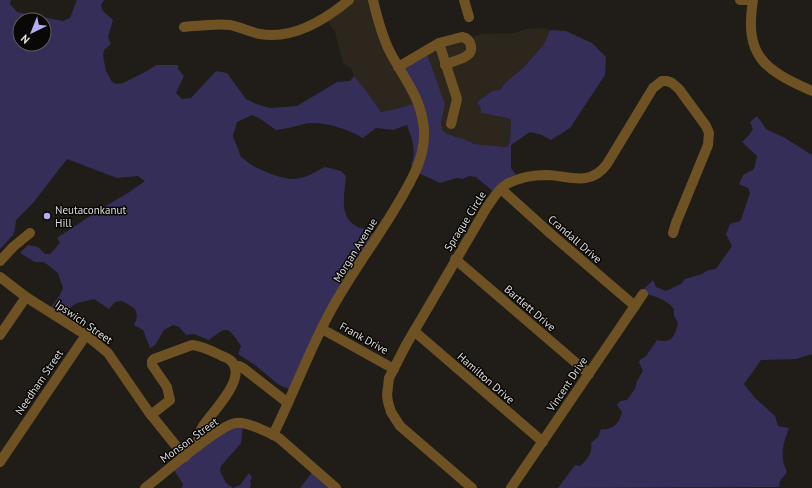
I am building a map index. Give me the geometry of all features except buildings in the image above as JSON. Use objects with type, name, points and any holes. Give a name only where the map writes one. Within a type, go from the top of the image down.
[{"type":"street","points":[[184,27],[230,25],[261,34],[289,33],[313,24],[349,0]]},
{"type":"street","name":"Morgan Avenue","points":[[273,435],[322,329],[349,281],[397,205],[410,182],[422,153],[424,132],[421,111],[414,91],[398,67],[386,42],[373,0]]},
{"type":"street","points":[[464,0],[469,17]]},
{"type":"street","points":[[740,0],[752,0],[750,21],[753,46],[760,58],[777,74],[812,91]]},
{"type":"street","points":[[398,67],[439,43],[462,37],[466,38],[471,43],[471,50],[468,56],[445,65]]},
{"type":"street","points":[[439,43],[457,99],[450,124]]},
{"type":"street","name":"Spraque Circle","points":[[472,488],[400,426],[394,418],[387,395],[389,378],[414,331],[486,207],[506,185],[524,178],[548,175],[583,179],[599,173],[607,164],[653,88],[662,82],[667,81],[676,85],[685,95],[709,133],[708,145],[673,233]]},
{"type":"street","name":"Crandall Drive","points":[[501,189],[635,306]]},
{"type":"street","points":[[0,262],[13,247],[30,233]]},
{"type":"street","name":"Bartlett Drive","points":[[455,259],[588,374]]},
{"type":"street","name":"Ipswich Street","points":[[0,277],[26,297],[86,335],[108,353],[128,384],[185,457]]},
{"type":"street","name":"Vincent Drive","points":[[512,488],[643,294]]},
{"type":"street","points":[[0,334],[26,297]]},
{"type":"street","name":"Frank Drive","points":[[322,329],[394,369]]},
{"type":"street","name":"Hamilton Drive","points":[[414,331],[543,442]]},
{"type":"street","name":"Needham Street","points":[[0,462],[86,335]]},
{"type":"street","points":[[151,415],[170,400],[167,387],[152,365],[152,361],[154,359],[187,346],[198,346],[230,360],[235,367],[236,374],[232,386],[202,427],[197,447]]},
{"type":"street","points":[[235,367],[239,366],[243,368],[288,403]]},
{"type":"street","name":"Monson Street","points":[[145,488],[213,435],[236,422],[250,425],[273,435]]},
{"type":"street","points":[[273,435],[286,443],[336,488]]},
{"type":"shaded area","points":[[0,0],[11,0],[10,4],[17,12],[12,12],[12,52],[52,52],[52,19],[63,21],[70,18],[77,0],[104,0],[101,5],[103,11],[113,20],[108,37],[111,44],[104,50],[103,56],[106,71],[112,82],[116,84],[123,83],[156,65],[178,65],[178,69],[184,76],[176,93],[182,99],[191,98],[216,71],[227,73],[246,99],[270,108],[297,106],[337,82],[350,81],[354,76],[381,112],[416,103],[399,70],[426,51],[445,104],[441,123],[442,130],[450,135],[467,140],[474,144],[507,147],[510,142],[511,120],[481,113],[481,109],[477,102],[492,91],[500,90],[505,83],[525,66],[544,44],[550,30],[566,31],[592,43],[606,57],[605,75],[570,128],[551,140],[542,135],[530,132],[511,145],[511,168],[519,179],[496,194],[476,177],[469,176],[463,179],[457,178],[440,183],[416,172],[411,165],[414,150],[407,125],[393,130],[376,128],[363,138],[344,129],[316,123],[309,123],[276,130],[252,115],[237,122],[233,136],[241,157],[262,170],[290,179],[308,176],[325,167],[341,171],[346,176],[344,204],[350,222],[376,236],[292,390],[279,385],[255,365],[238,354],[241,346],[233,335],[227,330],[220,332],[209,340],[194,334],[186,335],[179,327],[173,325],[164,330],[155,345],[150,348],[143,330],[134,325],[137,316],[135,310],[130,305],[121,301],[115,302],[109,309],[94,299],[78,303],[69,309],[62,320],[48,311],[60,295],[63,288],[58,273],[44,262],[35,262],[20,253],[28,245],[38,247],[45,254],[50,254],[60,243],[57,238],[145,181],[138,176],[117,178],[67,159],[33,203],[16,220],[13,235],[0,249]]},
{"type":"shaded area","points":[[349,0],[373,0],[416,103],[381,112],[354,76],[351,68],[343,63],[335,32],[325,17]]},
{"type":"shaded area","points":[[540,28],[550,30],[544,44],[525,66],[505,83],[500,91],[492,91],[477,102],[481,109],[481,113],[511,120],[510,143],[507,147],[474,144],[470,141],[449,135],[441,130],[445,104],[426,51],[481,34],[514,33],[527,29]]},
{"type":"shaded area","points":[[757,116],[766,129],[785,138],[812,155],[812,354],[796,359],[761,360],[744,384],[755,398],[775,416],[778,426],[789,428],[783,450],[783,461],[787,472],[780,481],[779,487],[558,488],[575,465],[580,466],[587,459],[591,450],[591,443],[598,437],[601,429],[609,429],[619,420],[622,412],[617,405],[620,401],[627,400],[635,389],[637,381],[643,371],[639,362],[640,360],[646,356],[657,340],[669,340],[676,332],[678,323],[674,316],[674,309],[660,298],[643,294],[643,290],[653,280],[656,287],[666,291],[681,284],[685,279],[702,274],[708,270],[716,269],[732,246],[726,234],[730,224],[740,221],[750,193],[748,188],[739,184],[743,175],[754,169],[757,156],[742,142],[753,129],[750,122]]},
{"type":"shaded area","points":[[243,425],[241,443],[221,466],[220,471],[226,483],[233,488],[182,488],[183,484],[172,467],[213,434]]},
{"type":"shaded area","points":[[314,470],[335,488],[300,488]]},
{"type":"shaded area","points":[[249,473],[252,478],[250,481],[250,488],[233,488],[240,485]]},
{"type":"place","name":"Neutaconkanut Hill","points":[[47,216]]}]
